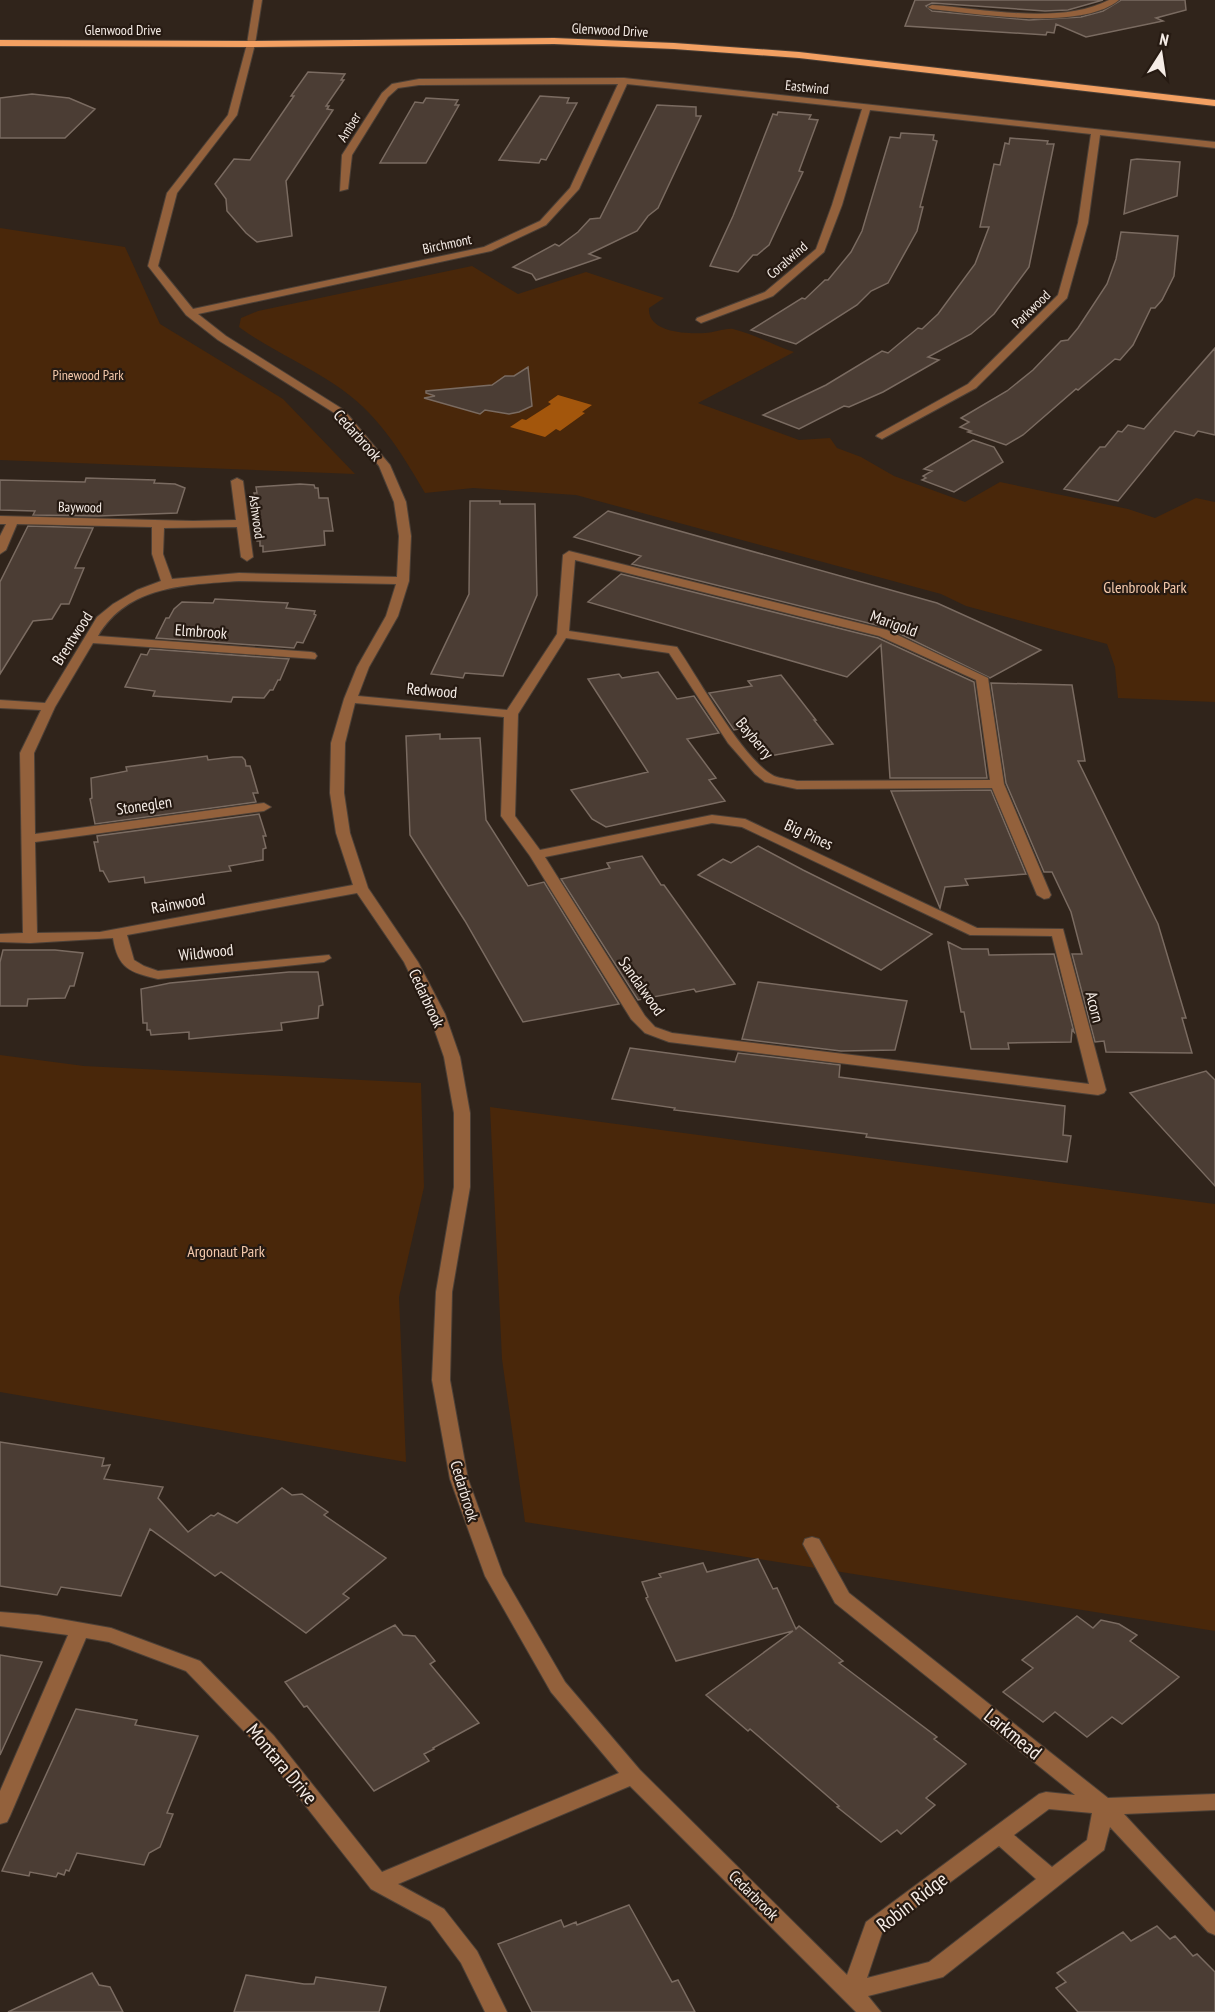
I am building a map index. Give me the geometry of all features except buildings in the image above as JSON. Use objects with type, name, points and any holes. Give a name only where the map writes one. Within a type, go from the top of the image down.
[{"type":"main road","name":"Glenwood Drive","points":[[0,43],[251,44],[555,41],[674,46],[799,55],[1215,104]]},
{"type":"street","name":"Cedarbrook","points":[[258,0],[251,44],[232,115],[172,193],[153,266],[190,313],[222,339],[337,410],[368,442],[384,465],[400,502],[405,536],[403,581],[392,616],[363,667],[350,699],[338,743],[336,793],[343,833],[361,888],[411,962],[437,1014],[452,1058],[462,1113],[462,1187],[444,1292],[441,1380],[459,1479],[494,1576],[558,1687],[633,1776],[852,1991],[870,2012]]},
{"type":"street","points":[[932,7],[1046,15],[1077,13],[1108,5],[1115,0]]},
{"type":"street","name":"Birchmont","points":[[190,313],[487,249],[543,223],[574,189],[624,81]]},
{"type":"street","name":"Eastwind","points":[[395,86],[419,82],[624,81],[1215,145]]},
{"type":"street","name":"Amber","points":[[343,189],[347,155],[385,95],[395,86]]},
{"type":"street","name":"Coralwind","points":[[701,320],[769,294],[820,250],[837,205],[867,107]]},
{"type":"street","name":"Parkwood","points":[[882,436],[972,386],[1063,296],[1083,223],[1096,132]]},
{"type":"street","name":"Ashwood","points":[[237,481],[248,557]]},
{"type":"street","name":"Baywood","points":[[0,520],[243,524]]},
{"type":"street","points":[[0,550],[13,520]]},
{"type":"street","points":[[159,524],[156,538],[158,566],[168,583]]},
{"type":"street","name":"Marigold","points":[[563,634],[569,555],[883,633],[982,678],[997,784],[1044,895]]},
{"type":"street","name":"Brentwood","points":[[30,939],[27,753],[49,707],[101,620],[117,607],[141,593],[168,583],[239,577],[403,581]]},
{"type":"street","points":[[511,714],[563,634]]},
{"type":"street","name":"Bayberry","points":[[563,634],[673,650],[716,716],[755,767],[769,778],[797,785],[997,784]]},
{"type":"street","name":"Elmbrook","points":[[88,639],[312,656]]},
{"type":"street","name":"Redwood","points":[[350,699],[511,714]]},
{"type":"street","points":[[0,704],[49,707]]},
{"type":"street","name":"Sandalwood","points":[[511,714],[508,816],[536,855],[639,1019],[650,1030],[669,1037],[1098,1090]]},
{"type":"street","name":"Stoneglen","points":[[28,839],[264,807]]},
{"type":"street","name":"Big Pines","points":[[536,855],[712,819],[731,820],[745,823],[975,932],[1058,932]]},
{"type":"street","name":"Rainwood","points":[[0,938],[78,938],[361,888]]},
{"type":"street","name":"Wildwood","points":[[119,931],[123,957],[134,969],[158,975],[324,958]]},
{"type":"street","name":"Acorn","points":[[1058,932],[1098,1090]]},
{"type":"street","name":"Larkmead","points":[[812,1544],[842,1598],[1104,1806],[1215,1926]]},
{"type":"street","name":"Montara Drive","points":[[0,1619],[38,1622],[111,1635],[193,1666],[267,1742],[378,1883],[437,1915],[470,1958],[496,2012]]},
{"type":"street","points":[[0,1816],[80,1629]]},
{"type":"street","points":[[378,1883],[633,1776]]},
{"type":"street","name":"Robin Ridge","points":[[852,1991],[873,1928],[1046,1800],[1104,1806],[1215,1802]]},
{"type":"street","points":[[852,1991],[936,1970],[1097,1844],[1104,1806]]},
{"type":"street","points":[[1000,1835],[1052,1880]]},
{"type":"green space","name":"Pinewood Park","points":[[0,228],[125,247],[160,324],[283,399],[355,474],[0,460]]},
{"type":"green space","name":"Glenbrook Park","points":[[472,266],[518,294],[586,272],[664,298],[649,308],[650,316],[661,327],[689,333],[733,329],[794,352],[698,403],[799,440],[830,438],[837,448],[861,457],[894,476],[965,502],[1000,482],[1128,509],[1155,518],[1196,498],[1215,502],[1215,702],[1118,698],[1115,667],[1107,644],[966,606],[941,594],[576,495],[473,488],[425,493],[386,433],[363,407],[334,384],[239,327],[241,318],[258,311]]},
{"type":"green space","name":"Argonaut Park","points":[[0,1055],[84,1066],[421,1083],[424,1187],[399,1297],[406,1462],[0,1392]]},
{"type":"green space","points":[[490,1107],[1215,1204],[1215,1631],[525,1522],[502,1359]]},
{"type":"shaded area","points":[[558,395],[592,405],[560,431],[556,429],[545,437],[510,427],[551,404],[548,402]]}]
